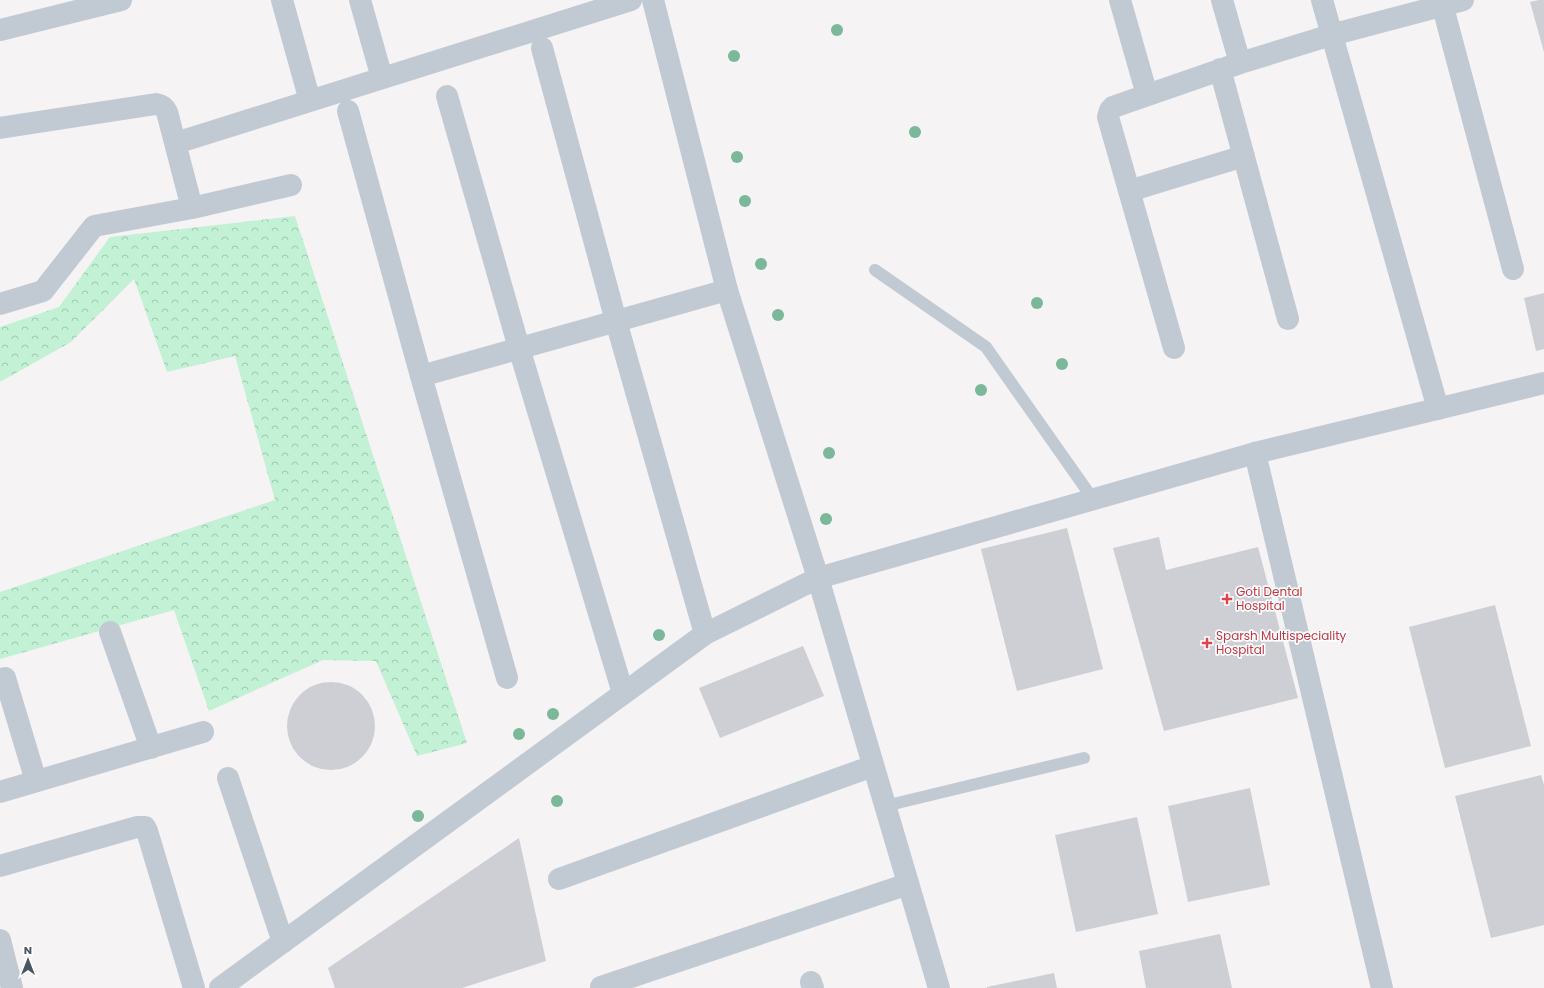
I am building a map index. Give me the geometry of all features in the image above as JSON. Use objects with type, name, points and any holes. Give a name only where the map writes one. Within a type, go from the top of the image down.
[{"type":"street","points":[[1,27],[121,0]]},
{"type":"street","points":[[282,0],[310,101]]},
{"type":"street","points":[[360,0],[382,78]]},
{"type":"street","points":[[176,143],[631,0]]},
{"type":"street","points":[[654,0],[727,290],[818,578],[939,988]]},
{"type":"street","points":[[1120,0],[1147,95]]},
{"type":"street","points":[[1222,0],[1240,63]]},
{"type":"street","points":[[1322,0],[1438,409]]},
{"type":"street","points":[[1174,348],[1108,113],[1113,107],[1220,69],[1442,3],[1463,0]]},
{"type":"street","points":[[1442,3],[1513,269]]},
{"type":"street","points":[[542,48],[616,321],[705,634]]},
{"type":"street","points":[[1220,69],[1288,319]]},
{"type":"street","points":[[447,96],[519,348],[623,694]]},
{"type":"street","points":[[0,128],[156,104],[165,107],[176,143],[192,208]]},
{"type":"street","points":[[348,111],[421,376],[507,678]]},
{"type":"street","points":[[1129,191],[1244,156]]},
{"type":"street","points":[[0,304],[43,291],[94,226],[192,208],[292,185]]},
{"type":"street","points":[[421,376],[727,290]]},
{"type":"street","points":[[220,988],[705,634],[818,578],[1255,453],[1544,383]]},
{"type":"street","points":[[1255,453],[1382,988]]},
{"type":"street","points":[[110,632],[151,748]]},
{"type":"street","points":[[5,678],[36,781]]},
{"type":"street","points":[[0,792],[204,732]]},
{"type":"street","points":[[559,879],[873,766]]},
{"type":"street","points":[[228,778],[284,942]]},
{"type":"street","points":[[0,866],[137,827],[145,827],[194,988]]},
{"type":"street","points":[[601,986],[908,884]]},
{"type":"street","points":[[0,940],[12,988]]},
{"type":"lane","points":[[875,270],[986,347],[1093,499]]},
{"type":"lane","points":[[885,806],[1084,758]]},
{"type":"green space","points":[[295,216],[467,743],[417,756],[376,661],[323,660],[209,711],[174,610],[0,659],[0,592],[275,500],[235,356],[167,372],[134,279],[71,342],[0,382],[0,327],[59,307],[110,237]]},
{"type":"building","points":[[1544,0],[1544,52],[1530,2]]},
{"type":"building","points":[[1544,293],[1544,349],[1536,351],[1524,298]]},
{"type":"building","points":[[1067,528],[1103,669],[1017,691],[981,549]]},
{"type":"building","points":[[1159,537],[1166,570],[1258,547],[1298,698],[1164,731],[1113,548]]},
{"type":"building","points":[[1495,605],[1531,746],[1445,768],[1409,627]]},
{"type":"building","points":[[803,646],[824,696],[720,738],[699,688]]},
{"type":"building","points":[[322,682],[340,682],[356,689],[368,701],[375,717],[375,735],[368,751],[356,763],[340,770],[322,770],[306,763],[294,751],[287,735],[287,717],[294,701],[306,689]]},
{"type":"building","points":[[1541,775],[1544,785],[1544,925],[1491,938],[1455,796]]},
{"type":"building","points":[[1250,788],[1270,885],[1188,902],[1168,806]]},
{"type":"building","points":[[1137,817],[1158,914],[1076,932],[1055,835]]},
{"type":"building","points":[[519,838],[546,961],[462,988],[335,988],[328,968]]},
{"type":"building","points":[[1220,934],[1232,988],[1146,988],[1139,951]]},
{"type":"building","points":[[1054,973],[1057,988],[987,988],[987,987]]},
{"type":"place","name":"Goti Dental Hospital","points":[[1227,599]]},
{"type":"place","name":"Sparsh Multispeciality Hospital","points":[[1207,643]]}]
